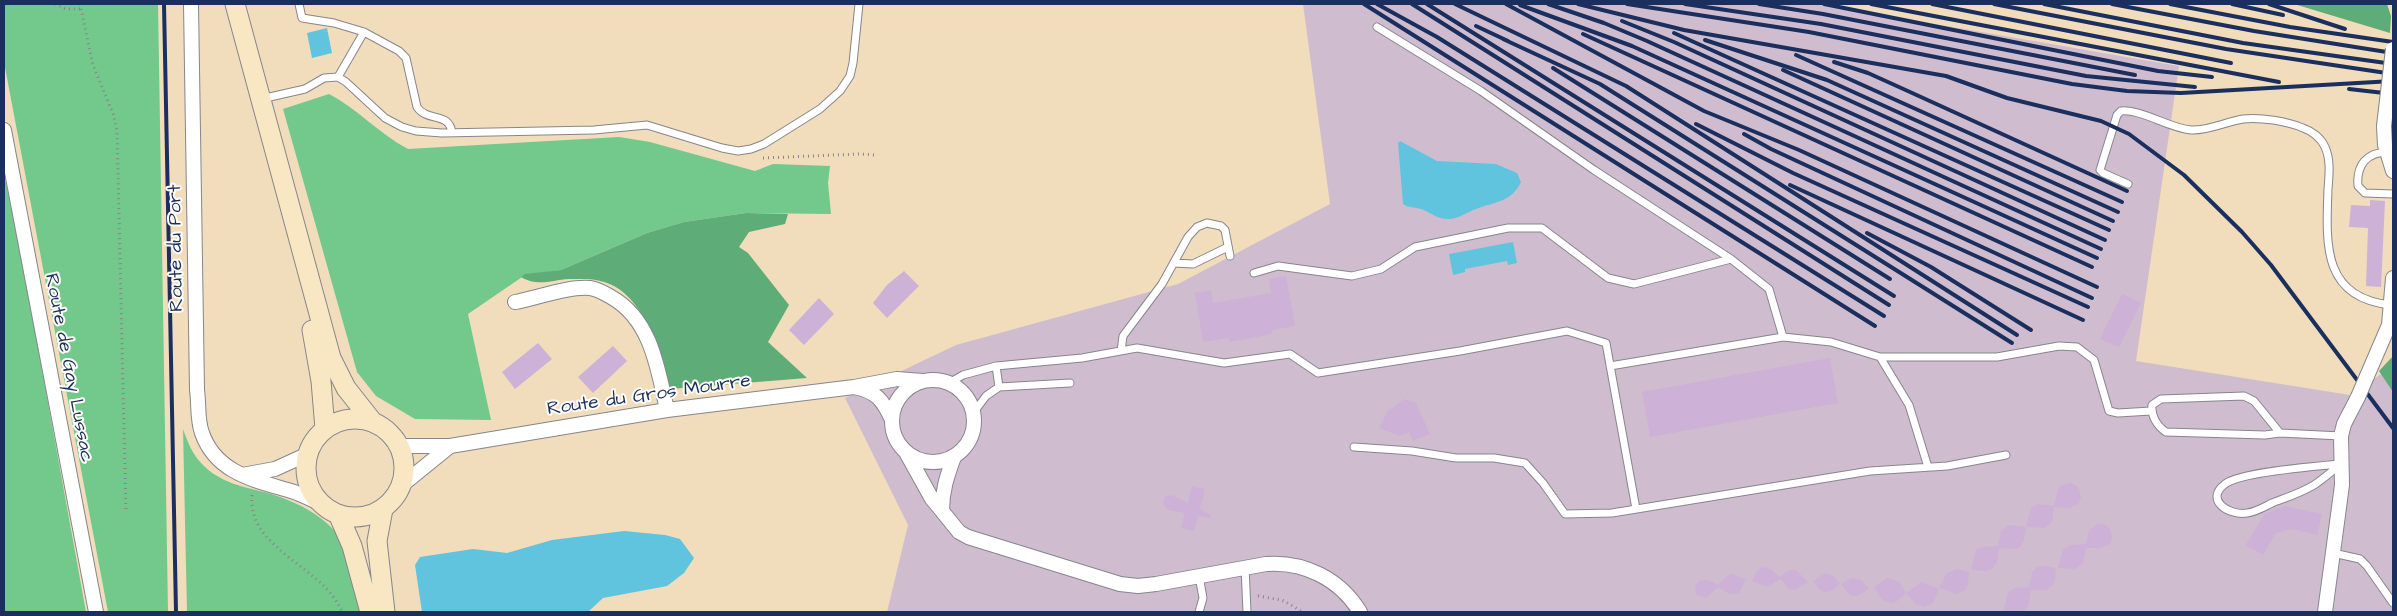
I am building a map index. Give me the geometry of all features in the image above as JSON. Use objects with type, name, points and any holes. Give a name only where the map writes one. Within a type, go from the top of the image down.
[{"type":"street","name":"Route du Port","points":[[191,4],[198,390],[201,432],[215,458],[229,469],[254,480],[293,492],[330,510]]},
{"type":"street","points":[[235,4],[331,358],[346,388],[372,421],[388,431],[400,446],[405,472],[402,484],[394,498],[383,509],[369,516],[354,518],[330,510]]},
{"type":"street","points":[[2393,49],[2384,126],[2393,171]]},
{"type":"street","name":"Route de Gay Lussac","points":[[4,130],[96,612]]},
{"type":"street","points":[[298,242],[321,381],[325,429]]},
{"type":"street","points":[[2325,612],[2342,485],[2341,436],[2344,424],[2391,325],[2393,278]]},
{"type":"street","points":[[515,302],[580,288],[599,291],[615,299],[632,313],[646,334],[655,358],[667,410]]},
{"type":"street","name":"Route du Gros Mourre","points":[[400,446],[450,446],[667,410],[854,388],[898,379],[936,380],[949,383]]},
{"type":"street","points":[[892,420],[894,408],[900,396],[910,387],[923,381]]},
{"type":"street","points":[[907,453],[918,460],[929,463],[942,462],[954,457],[965,449],[972,438],[975,425],[974,412],[969,400],[960,389],[949,383]]},
{"type":"street","name":"Route du Gros Mourre","points":[[854,388],[876,394],[883,400],[892,420],[896,438],[907,453],[932,499],[959,532],[968,536],[1101,579],[1138,586],[1245,567],[1280,563],[1312,570],[1341,590],[1360,612]]},
{"type":"street","points":[[370,612],[352,546],[330,510],[313,494],[306,468],[308,454],[314,440],[325,429],[348,419],[356,418],[372,421]]},
{"type":"street","name":"Route du Gros Mourre","points":[[402,484],[450,446]]},
{"type":"street","points":[[241,475],[275,469],[308,454]]},
{"type":"street","points":[[942,511],[942,495],[945,480],[954,457]]},
{"type":"street","points":[[383,509],[377,541],[386,612]]},
{"type":"lane","points":[[299,4],[302,18],[334,23],[364,32],[399,51],[406,58],[417,107],[421,113],[447,120],[451,124],[452,133]]},
{"type":"lane","points":[[260,100],[305,89],[324,78],[338,77],[385,118],[402,127],[416,131],[452,133],[594,130],[647,125],[738,151],[764,144],[820,109],[840,90],[850,76],[853,63],[859,4]]},
{"type":"lane","points":[[1377,27],[1481,91],[1594,170],[1732,259],[1769,289],[1783,337]]},
{"type":"lane","points":[[338,77],[364,32]]},
{"type":"lane","points":[[2128,184],[2103,174],[2100,170],[2117,115],[2121,111],[2192,130],[2252,119],[2301,127],[2318,137],[2327,154],[2328,235],[2334,266],[2341,284],[2353,294],[2365,300],[2391,306]]},
{"type":"lane","points":[[2390,153],[2372,154],[2367,158],[2359,173],[2358,186],[2365,192],[2393,194]]},
{"type":"lane","points":[[1121,351],[1123,336],[1162,284],[1188,237],[1197,227],[1215,224],[1225,230],[1230,256]]},
{"type":"lane","points":[[1254,273],[1278,266],[1352,276],[1381,269],[1415,247],[1508,228],[1542,228],[1608,278],[1634,284],[1732,259]]},
{"type":"lane","points":[[1174,263],[1193,264],[1228,247]]},
{"type":"lane","points":[[949,383],[963,375],[996,366],[1082,358],[1137,348],[1224,363],[1290,354],[1318,374],[1567,331],[1606,343],[1636,509]]},
{"type":"lane","points":[[1610,366],[1783,337],[1831,342],[1880,357],[1997,357],[2059,346],[2077,347],[2094,360],[2110,411],[2118,413],[2151,411]]},
{"type":"lane","points":[[1880,357],[1909,406],[1928,467]]},
{"type":"lane","points":[[996,366],[999,387]]},
{"type":"lane","points":[[974,412],[986,396],[999,387],[1070,383]]},
{"type":"lane","points":[[2151,411],[2156,401],[2162,399],[2244,396],[2254,401],[2280,432]]},
{"type":"lane","points":[[2151,411],[2160,428],[2166,432],[2265,435],[2280,432],[2341,436]]},
{"type":"lane","points":[[1354,447],[1412,451],[1456,458],[1494,458],[1525,463],[1543,483],[1565,514],[1612,513],[1870,471],[1928,467],[2006,455]]},
{"type":"lane","points":[[2341,464],[2313,486],[2254,511],[2228,512],[2218,502],[2219,494],[2224,485],[2233,480],[2286,470],[2341,464]]},
{"type":"lane","points":[[2333,553],[2360,559],[2393,603]]},
{"type":"lane","points":[[1245,567],[1247,612]]},
{"type":"lane","points":[[1199,576],[1203,598],[1199,612]]},
{"type":"path","points":[[56,4],[66,9],[82,9]]},
{"type":"path","points":[[80,4],[93,65],[114,116],[117,131],[126,513]]},
{"type":"path","points":[[738,151],[760,158],[875,155]]},
{"type":"path","points":[[254,480],[252,507],[256,524],[272,544],[326,587],[339,604],[342,612]]},
{"type":"path","points":[[1246,595],[1282,600],[1303,612]]},
{"type":"shaded area","points":[[1303,4],[1819,4],[2179,66],[2136,361],[2350,395],[2393,366],[2393,612],[887,612],[908,525],[845,398],[956,345],[1178,284],[1330,204]]},
{"type":"green space","points":[[4,4],[158,4],[168,612],[108,612],[4,62]]},
{"type":"green space","points":[[2294,4],[2387,4],[2391,16],[2390,33]]},
{"type":"green space","points":[[329,94],[408,149],[619,137],[650,142],[755,171],[773,164],[830,166],[828,183],[831,214],[746,213],[684,222],[647,233],[561,270],[525,275],[468,314],[491,420],[415,419],[376,396],[357,372],[283,109]]},
{"type":"green space","points":[[4,174],[21,254],[86,612],[4,612]]},
{"type":"green space","points":[[746,213],[788,214],[785,224],[749,232],[739,247],[748,253],[789,305],[768,342],[807,378],[670,389],[648,326],[630,299],[618,289],[604,282],[591,279],[533,282],[521,277],[525,274],[561,270],[647,233],[684,222]]},
{"type":"green space","points":[[2393,356],[2393,392],[2379,371]]},
{"type":"green space","points":[[183,429],[194,454],[210,472],[232,483],[275,495],[306,508],[324,521],[340,537],[362,612],[187,612]]},
{"type":"water","points":[[327,28],[332,53],[312,58],[307,33]]},
{"type":"water","points":[[1400,141],[1437,161],[1496,164],[1517,173],[1521,182],[1513,194],[1502,200],[1454,218],[1438,217],[1421,209],[1403,204],[1398,143]]},
{"type":"water","points":[[1513,242],[1517,263],[1508,265],[1507,261],[1465,269],[1465,272],[1453,275],[1449,254]]},
{"type":"water","points":[[624,531],[665,535],[680,539],[694,558],[684,573],[667,586],[603,598],[588,612],[422,612],[415,565],[420,557],[473,549],[507,553],[552,540]]},
{"type":"building","points":[[2370,200],[2385,201],[2381,287],[2366,286],[2368,228],[2349,227],[2351,205],[2370,206]]},
{"type":"building","points":[[904,271],[919,286],[887,318],[873,303],[887,285]]},
{"type":"building","points":[[1286,276],[1295,326],[1272,330],[1272,334],[1230,342],[1228,338],[1203,342],[1195,293],[1211,290],[1213,303],[1271,293],[1269,279]]},
{"type":"building","points":[[2122,294],[2141,303],[2119,347],[2100,339]]},
{"type":"building","points":[[819,298],[834,314],[804,345],[789,330]]},
{"type":"building","points":[[538,343],[552,359],[515,389],[502,372]]},
{"type":"building","points":[[613,346],[627,361],[593,393],[578,377]]},
{"type":"building","points":[[1830,358],[1838,403],[1650,437],[1642,392]]},
{"type":"building","points":[[1404,399],[1416,403],[1430,434],[1413,441],[1409,432],[1400,436],[1379,428],[1387,412]]},
{"type":"building","points":[[2070,483],[2077,486],[2081,498],[2078,504],[2069,508],[2054,507],[2052,522],[2044,528],[2026,527],[2031,508],[2039,504],[2054,506],[2058,489],[2062,485]]},
{"type":"building","points":[[1192,486],[1205,489],[1200,509],[1211,515],[1210,518],[1198,516],[1194,531],[1181,528],[1185,513],[1168,510],[1163,503],[1165,497],[1171,495],[1188,503]]},
{"type":"building","points":[[2285,506],[2322,514],[2317,535],[2292,529],[2276,533],[2263,555],[2246,545],[2265,513]]},
{"type":"building","points":[[2098,524],[2104,524],[2111,530],[2112,539],[2109,545],[2100,548],[2086,548],[2083,563],[2076,569],[2058,568],[2063,549],[2071,545],[2086,544],[2089,530]]},
{"type":"building","points":[[2008,525],[2026,527],[2024,540],[2019,548],[1999,548],[1997,562],[1992,569],[1986,571],[1971,570],[1976,550],[1981,547],[1998,546],[2001,531]]},
{"type":"building","points":[[2038,566],[2056,568],[2055,581],[2052,586],[2046,590],[2031,590],[2028,606],[2022,612],[2003,612],[2008,592],[2016,588],[2029,587],[2032,572]]},
{"type":"building","points":[[1762,567],[1771,569],[1779,577],[1790,570],[1796,570],[1808,582],[1795,590],[1789,589],[1781,579],[1768,586],[1752,581],[1757,571]]},
{"type":"building","points":[[1957,569],[1969,572],[1968,584],[1965,590],[1957,594],[1939,588],[1947,573]]},
{"type":"building","points":[[1826,573],[1832,575],[1840,584],[1831,591],[1824,592],[1813,581]]},
{"type":"building","points":[[1733,574],[1746,580],[1739,593],[1730,594],[1718,587],[1706,598],[1696,594],[1695,586],[1699,581],[1707,580],[1718,585],[1727,576]]},
{"type":"building","points":[[1852,578],[1861,580],[1869,589],[1857,596],[1851,596],[1841,584]]},
{"type":"building","points":[[1888,578],[1899,582],[1906,593],[1897,601],[1891,603],[1882,600],[1874,587]]},
{"type":"building","points":[[1922,582],[1939,589],[1933,603],[1924,607],[1916,604],[1906,593]]},
{"type":"railway","points":[[164,4],[176,612]]},
{"type":"railway","points":[[1364,4],[1875,326]]},
{"type":"railway","points":[[1377,4],[1437,37],[1884,316]]},
{"type":"railway","points":[[1412,4],[1889,305]]},
{"type":"railway","points":[[1427,4],[1894,296]]},
{"type":"railway","points":[[1455,4],[1626,86],[2017,335]]},
{"type":"railway","points":[[1506,4],[1704,111],[1799,150],[2097,287]]},
{"type":"railway","points":[[1548,4],[1604,23],[1647,41],[2101,249]]},
{"type":"railway","points":[[1578,4],[1684,30],[1946,76],[2007,98],[2101,121],[2129,134],[2184,175],[2242,232],[2271,265],[2393,428]]},
{"type":"railway","points":[[1627,4],[1809,32],[2072,84],[2127,91],[2181,93],[2393,81]]},
{"type":"railway","points":[[1685,4],[1821,24],[2086,76],[2195,87]]},
{"type":"railway","points":[[1759,4],[1823,14],[2135,75]]},
{"type":"railway","points":[[1824,4],[2158,71],[2212,77]]},
{"type":"railway","points":[[1871,4],[2279,82]]},
{"type":"railway","points":[[1932,4],[2231,63]]},
{"type":"railway","points":[[1994,4],[2226,49],[2393,74]]},
{"type":"railway","points":[[2044,4],[2243,43],[2393,64]]},
{"type":"railway","points":[[2112,4],[2254,31],[2393,53]]},
{"type":"railway","points":[[2170,4],[2290,27],[2393,42]]},
{"type":"railway","points":[[2232,4],[2283,15]]},
{"type":"railway","points":[[2269,4],[2345,29]]},
{"type":"railway","points":[[1520,5],[1632,46],[2097,258]]},
{"type":"railway","points":[[1622,21],[1674,42],[2105,240]]},
{"type":"railway","points":[[1476,26],[1508,41]]},
{"type":"railway","points":[[1674,33],[2109,230]]},
{"type":"railway","points":[[1583,34],[2092,267]]},
{"type":"railway","points":[[1503,39],[1600,84],[2012,343]]},
{"type":"railway","points":[[1705,40],[1827,80],[2118,212]]},
{"type":"railway","points":[[1796,55],[2122,202]]},
{"type":"railway","points":[[1834,62],[1868,73],[2127,191]]},
{"type":"railway","points":[[1553,68],[1890,279]]},
{"type":"railway","points":[[1783,70],[2113,221]]},
{"type":"railway","points":[[2349,89],[2393,94]]},
{"type":"railway","points":[[1696,124],[1793,173],[2088,307]]},
{"type":"railway","points":[[1744,134],[1771,149],[2092,298]]},
{"type":"railway","points":[[1790,185],[2083,320]]},
{"type":"railway","points":[[1867,233],[1931,267],[2031,330]]}]
